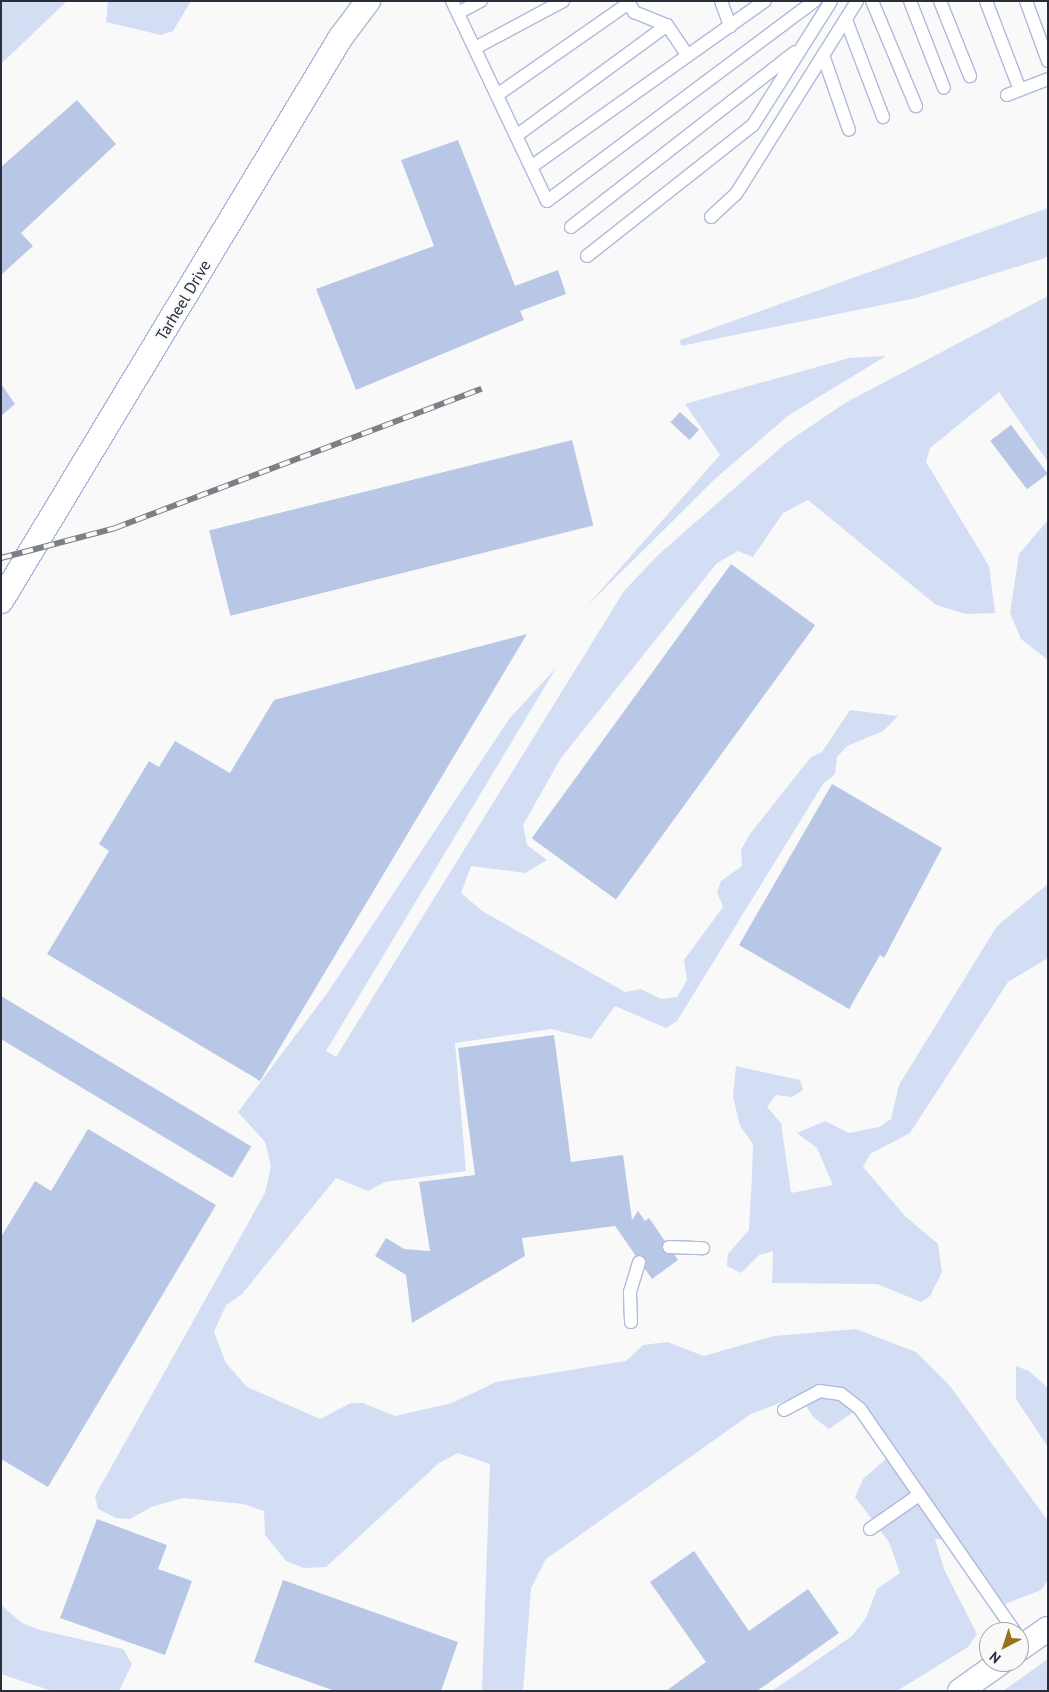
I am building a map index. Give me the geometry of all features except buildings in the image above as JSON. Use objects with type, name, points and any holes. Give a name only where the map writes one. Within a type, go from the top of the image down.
[{"type":"street","name":"Tarheel Drive","points":[[1,601],[341,37],[368,1]]},
{"type":"street","points":[[1029,1637],[1048,1628]]},
{"type":"street","points":[[960,1691],[986,1672]]},
{"type":"lane","points":[[452,1],[547,200],[814,1]]},
{"type":"lane","points":[[458,13],[481,1]]},
{"type":"lane","points":[[475,48],[563,1]]},
{"type":"lane","points":[[721,1],[730,26]]},
{"type":"lane","points":[[531,167],[765,1]]},
{"type":"lane","points":[[587,256],[753,125],[831,1]]},
{"type":"lane","points":[[712,217],[736,194],[857,1]]},
{"type":"lane","points":[[872,1],[916,106]]},
{"type":"lane","points":[[910,1],[944,88]]},
{"type":"lane","points":[[940,1],[970,76]]},
{"type":"lane","points":[[986,1],[1020,90]]},
{"type":"lane","points":[[1026,1],[1048,62]]},
{"type":"lane","points":[[497,95],[629,2],[634,12],[667,24],[688,56]]},
{"type":"lane","points":[[846,20],[883,117]]},
{"type":"lane","points":[[516,136],[667,24]]},
{"type":"lane","points":[[571,227],[803,46]]},
{"type":"lane","points":[[824,55],[849,130]]},
{"type":"lane","points":[[1007,95],[1048,79]]},
{"type":"lane","points":[[669,1248],[702,1248]]},
{"type":"lane","points":[[631,1322],[630,1292],[639,1262]]},
{"type":"lane","points":[[784,1410],[819,1391],[841,1394],[860,1409],[1006,1622]]},
{"type":"lane","points":[[870,1529],[919,1495]]},
{"type":"shaded area","points":[[1,1],[67,1],[1,64]]},
{"type":"shaded area","points":[[108,1],[191,1],[173,31],[161,35],[106,22]]},
{"type":"shaded area","points":[[1048,208],[1048,257],[916,298],[681,346],[680,340]]},
{"type":"shaded area","points":[[1048,296],[1048,462],[999,392],[930,448],[926,462],[989,566],[995,613],[966,614],[936,605],[808,500],[783,513],[753,557],[738,551],[717,563],[561,758],[523,825],[527,845],[547,860],[525,873],[471,866],[461,893],[482,911],[625,992],[641,989],[661,999],[677,997],[687,980],[684,960],[723,907],[717,892],[721,881],[742,866],[741,850],[750,834],[811,757],[822,752],[850,710],[898,716],[883,731],[847,746],[837,757],[835,774],[823,784],[677,1021],[666,1028],[615,1006],[591,1039],[551,1029],[455,1043],[466,1171],[385,1182],[368,1191],[336,1178],[242,1294],[226,1305],[214,1332],[226,1363],[247,1387],[320,1419],[351,1403],[363,1403],[395,1416],[452,1403],[496,1382],[626,1361],[643,1345],[667,1342],[704,1356],[774,1336],[856,1329],[916,1352],[950,1386],[1048,1521],[1048,1580],[1041,1590],[1005,1604],[956,1540],[935,1539],[944,1569],[977,1634],[968,1647],[897,1691],[772,1691],[852,1636],[866,1618],[877,1589],[900,1573],[889,1542],[855,1497],[863,1479],[888,1457],[881,1429],[873,1414],[861,1407],[829,1429],[813,1417],[800,1395],[751,1414],[546,1559],[531,1588],[523,1691],[482,1691],[490,1464],[458,1453],[439,1463],[326,1567],[304,1568],[286,1561],[265,1535],[264,1511],[243,1504],[183,1498],[151,1507],[130,1519],[116,1518],[98,1509],[95,1496],[265,1193],[271,1166],[265,1142],[238,1112],[328,992],[509,719],[556,668],[326,1051],[336,1057],[624,591],[658,555],[786,443],[845,403]]},
{"type":"shaded area","points":[[886,356],[789,415],[716,478],[586,607],[720,455],[685,404],[849,358]]},
{"type":"shaded area","points":[[1048,520],[1048,660],[1021,639],[1010,613],[1019,554]]},
{"type":"shaded area","points":[[1048,884],[1048,958],[1008,982],[910,1133],[870,1154],[863,1167],[905,1216],[938,1244],[942,1272],[930,1296],[921,1302],[877,1284],[772,1283],[773,1251],[759,1255],[741,1273],[727,1266],[728,1254],[749,1230],[752,1176],[753,1144],[740,1126],[733,1097],[736,1066],[800,1080],[803,1090],[792,1097],[776,1095],[767,1107],[781,1123],[791,1193],[833,1185],[817,1148],[797,1133],[825,1121],[849,1133],[879,1127],[891,1119],[899,1085],[997,926]]},
{"type":"shaded area","points":[[1016,1366],[1029,1371],[1048,1388],[1048,1447],[1016,1399]]},
{"type":"shaded area","points":[[1,1605],[22,1623],[40,1630],[123,1649],[132,1664],[119,1691],[52,1691],[1,1674]]},
{"type":"shaded area","points":[[1048,1659],[1048,1691],[1003,1691]]},
{"type":"railway","points":[[1,558],[115,528],[481,389]]}]
